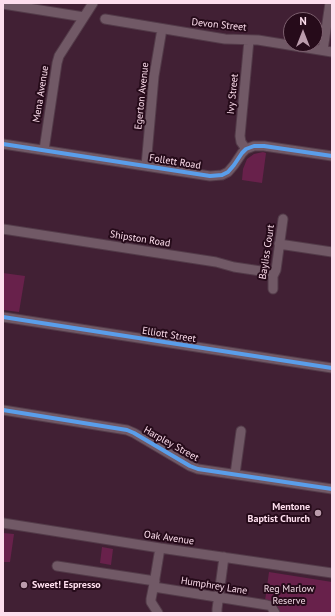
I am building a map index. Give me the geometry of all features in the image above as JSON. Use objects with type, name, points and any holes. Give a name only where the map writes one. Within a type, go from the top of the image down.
[{"type":"street","name":"Mena Avenue","points":[[44,150],[59,56],[93,3]]},
{"type":"street","points":[[327,51],[330,3]]},
{"type":"street","points":[[3,4],[38,6],[84,17]]},
{"type":"street","name":"Devon Street","points":[[105,19],[225,39],[250,40],[327,51]]},
{"type":"street","name":"Egerton Avenue","points":[[146,166],[154,76],[162,29]]},
{"type":"street","name":"Ivy Street","points":[[246,149],[241,142],[240,136],[250,40]]},
{"type":"street","name":"Follett Road","points":[[3,144],[210,176],[219,176],[228,172],[246,149]]},
{"type":"street","points":[[246,149],[254,146],[264,146],[332,156]]},
{"type":"street","name":"Bayliss Court","points":[[272,289],[272,279],[276,270],[284,219]]},
{"type":"street","name":"Shipston Road","points":[[3,229],[216,262],[234,268],[274,274]]},
{"type":"street","points":[[279,244],[332,252]]},
{"type":"street","name":"Elliott Street","points":[[3,317],[332,368]]},
{"type":"street","name":"Harpley Street","points":[[3,410],[127,430],[194,468],[332,489]]},
{"type":"street","points":[[235,474],[241,431]]},
{"type":"street","name":"Oak Avenue","points":[[3,523],[332,573]]},
{"type":"street","points":[[158,613],[151,602],[160,548]]},
{"type":"street","points":[[217,613],[224,557]]},
{"type":"street","name":"Humphrey Lane","points":[[57,566],[218,597],[273,610]]},
{"type":"green space","points":[[263,152],[266,153],[262,183],[242,180],[243,169],[247,159],[254,154]]},
{"type":"green space","points":[[3,273],[25,276],[19,312],[3,310]]},
{"type":"green space","points":[[3,533],[14,534],[10,562],[3,562]]},
{"type":"green space","points":[[102,547],[113,549],[111,565],[100,563]]},
{"type":"green space","name":"Reg Marlow Reserve","points":[[269,572],[332,582],[332,613],[278,613],[265,601]]},
{"type":"cycle path","points":[[3,144],[210,176],[222,175],[228,172],[242,153],[246,149],[254,146],[264,146],[332,156]]},
{"type":"cycle path","points":[[3,317],[332,368]]},
{"type":"cycle path","points":[[3,410],[127,430],[190,466],[198,469],[332,489]]},
{"type":"place","name":"Mentone Baptist Church","points":[[318,513]]},
{"type":"place","name":"Sweet! Espresso","points":[[24,585]]}]
